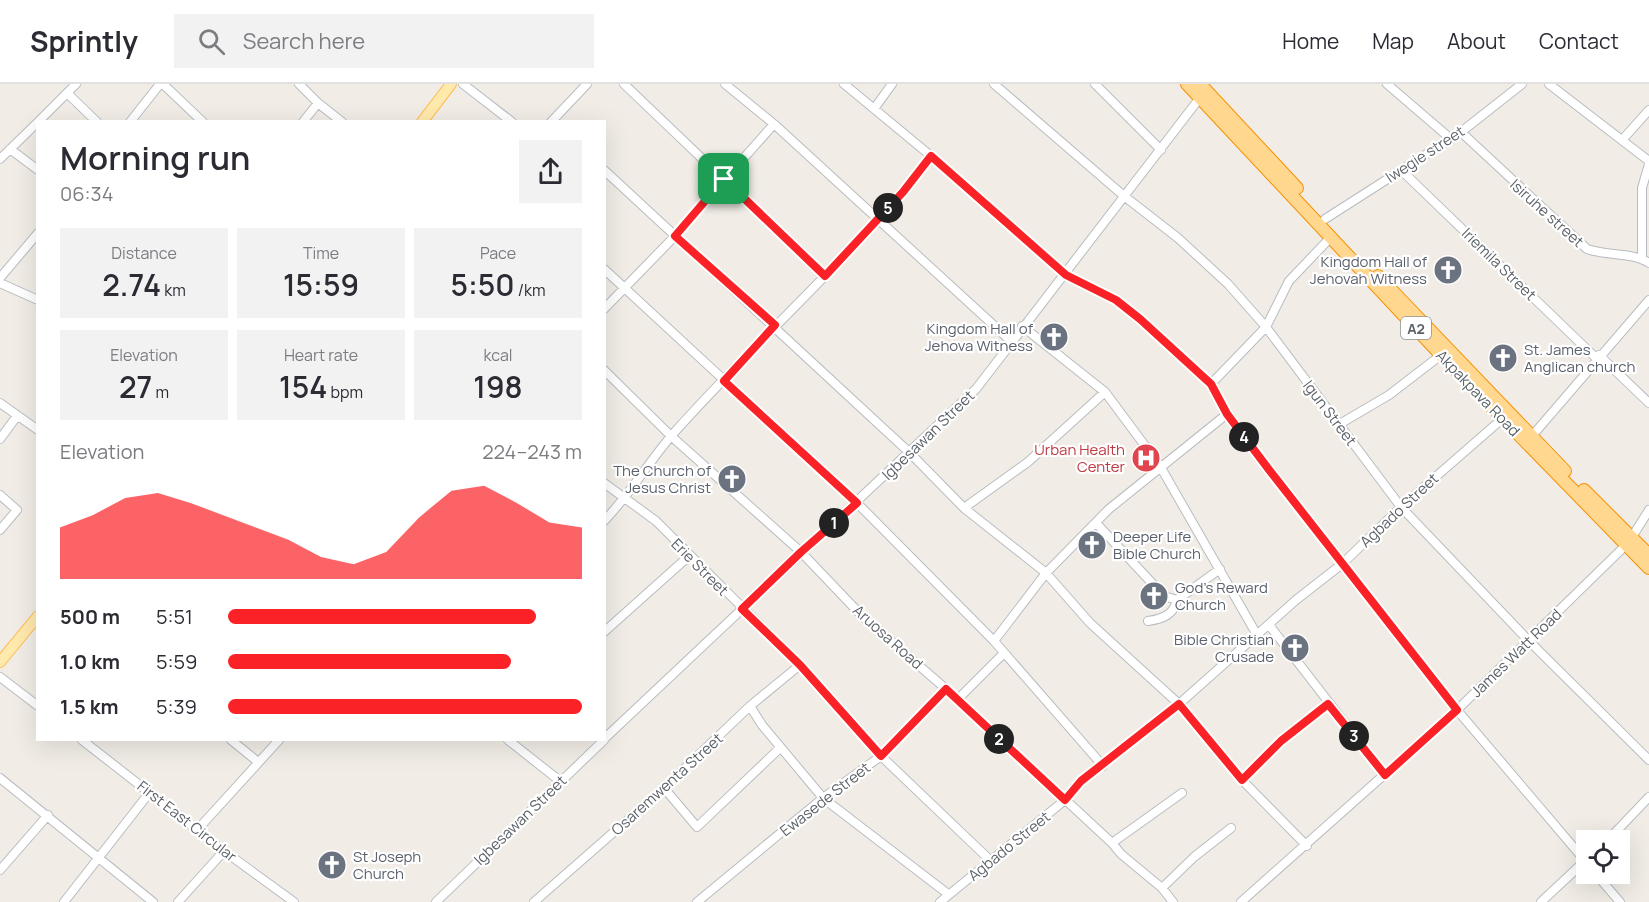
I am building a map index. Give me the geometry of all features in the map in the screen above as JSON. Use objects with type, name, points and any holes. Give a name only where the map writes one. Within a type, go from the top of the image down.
[{"type":"highway","name":"Akpakpava Road","points":[[1187,84],[1202,90],[1532,436],[1629,541],[1649,568]]},
{"type":"highway","name":"Akpakpava Road","points":[[1202,90],[1331,237],[1502,419],[1629,541],[1649,555]]},
{"type":"main road","points":[[424,120],[451,84]]},
{"type":"main road","points":[[0,662],[36,618]]},
{"type":"street","points":[[40,120],[76,84]]},
{"type":"street","points":[[132,120],[162,84],[201,120]]},
{"type":"street","points":[[299,84],[339,120]]},
{"type":"street","points":[[463,84],[509,120]]},
{"type":"street","points":[[553,120],[587,84]]},
{"type":"street","points":[[624,84],[825,276]]},
{"type":"street","points":[[724,84],[774,124],[879,218],[1012,342]]},
{"type":"street","points":[[843,84],[931,156],[1066,275],[1116,300],[1211,384],[1227,414],[1342,564],[1457,710],[1576,849]]},
{"type":"street","points":[[874,109],[892,84]]},
{"type":"street","name":"Igun Street","points":[[994,84],[1124,196],[1178,238],[1228,284],[1266,327],[1401,507],[1529,641],[1649,760]]},
{"type":"street","points":[[1095,84],[1161,150]]},
{"type":"street","points":[[1387,84],[1451,138]]},
{"type":"street","name":"Iwegie street","points":[[1325,219],[1461,132],[1522,84]]},
{"type":"street","points":[[1549,84],[1623,139],[1649,162],[1642,188],[1646,260]]},
{"type":"street","name":"Igbesawan Street","points":[[606,737],[976,389],[1022,326],[1066,275],[1161,150],[1202,90]]},
{"type":"street","points":[[67,93],[95,120]]},
{"type":"street","points":[[305,120],[318,103]]},
{"type":"street","points":[[1623,139],[1649,110]]},
{"type":"street","points":[[0,159],[36,124]]},
{"type":"street","points":[[606,307],[675,236],[774,124]]},
{"type":"street","name":"Isiruhe street","points":[[1461,132],[1527,196],[1587,249],[1600,254],[1646,260]]},
{"type":"street","points":[[10,149],[36,168]]},
{"type":"street","points":[[606,519],[624,500],[671,436],[879,218],[931,156]]},
{"type":"street","name":"Iriemila Street","points":[[1401,170],[1649,403]]},
{"type":"street","points":[[606,172],[775,325],[910,453],[964,508],[1046,573],[1090,623],[1179,704],[1242,780],[1307,846]]},
{"type":"street","points":[[36,235],[0,280],[36,299]]},
{"type":"street","points":[[1211,384],[1266,327],[1289,281],[1331,237]]},
{"type":"street","points":[[606,271],[857,503],[994,641],[1102,766]]},
{"type":"street","points":[[1532,436],[1649,300]]},
{"type":"street","points":[[1022,326],[1105,392],[1160,466],[1257,635]]},
{"type":"street","points":[[1338,425],[1389,395],[1441,355]]},
{"type":"street","name":"Aruosa Road","points":[[606,372],[671,436],[801,552],[863,617],[946,689],[1167,897]]},
{"type":"street","points":[[964,508],[1028,462],[1105,392]]},
{"type":"street","points":[[0,404],[36,429]]},
{"type":"street","points":[[994,641],[1046,573],[1096,523],[1160,466],[1227,414]]},
{"type":"street","points":[[0,439],[17,416]]},
{"type":"street","name":"Agbado Street","points":[[940,902],[992,862],[1065,800],[1081,781],[1179,704],[1342,564],[1401,507],[1502,419]]},
{"type":"street","name":"Erie Street","points":[[606,485],[624,500],[656,521],[800,665],[881,756],[992,862]]},
{"type":"street","points":[[0,495],[17,510],[0,530]]},
{"type":"street","name":"James Watt Road","points":[[1241,902],[1307,846],[1457,710],[1529,641],[1629,541],[1649,510]]},
{"type":"street","points":[[1096,523],[1164,596],[1177,600]]},
{"type":"street","points":[[606,630],[689,556]]},
{"type":"street","points":[[1148,621],[1165,618],[1176,606],[1177,600],[1220,569]]},
{"type":"street","points":[[1269,625],[1385,775]]},
{"type":"street","points":[[957,700],[1004,653]]},
{"type":"street","name":"Osaremwenta Street","points":[[534,902],[664,788],[750,706],[800,665]]},
{"type":"street","points":[[0,677],[36,704]]},
{"type":"street","name":"Ewasede Street","points":[[697,902],[823,798],[881,756],[946,689]]},
{"type":"street","points":[[1242,780],[1281,741],[1328,704]]},
{"type":"street","points":[[750,706],[780,748],[823,798],[948,894]]},
{"type":"street","name":"First East Circular","points":[[82,741],[294,902]]},
{"type":"street","points":[[232,741],[257,760]]},
{"type":"street","points":[[198,829],[257,760],[278,741]]},
{"type":"street","points":[[509,741],[560,781]]},
{"type":"street","name":"Igbesawan Street","points":[[436,902],[602,741]]},
{"type":"street","points":[[664,788],[697,827],[780,748]]},
{"type":"street","points":[[0,778],[153,902]]},
{"type":"street","points":[[64,902],[150,792]]},
{"type":"street","points":[[1112,843],[1182,793]]},
{"type":"street","points":[[1618,830],[1649,797]]},
{"type":"street","points":[[0,870],[48,815]]},
{"type":"street","points":[[1167,897],[1194,857],[1231,828]]},
{"type":"street","points":[[178,902],[224,851]]},
{"type":"street","points":[[1541,902],[1576,870]]},
{"type":"street","points":[[1604,884],[1620,902]]},
{"type":"place","name":"Kingdom Hall of Jehovah Witness","points":[[1448,270]]},
{"type":"place","name":"Kingdom Hall of Jehova Witness","points":[[1054,337]]},
{"type":"place","name":"St. James Anglican church","points":[[1503,358]]},
{"type":"place","name":"Urban Health Center","points":[[1146,458]]},
{"type":"place","name":"The Church of Jesus Christ","points":[[732,479]]},
{"type":"place","name":"Deeper Life Bible Church","points":[[1092,545]]},
{"type":"place","name":"God's Reward Church","points":[[1154,596]]},
{"type":"place","name":"Bible Christian Crusade","points":[[1295,648]]},
{"type":"place","name":"St Joseph Church","points":[[332,865]]},
{"type":"route","points":[[931,156],[1066,275],[1116,300],[1211,384],[1227,414],[1270,471],[1457,710],[1385,775],[1328,704],[1281,741],[1242,780],[1179,704],[1081,781],[1065,800],[946,689],[881,756],[800,665],[742,609],[801,552],[857,503],[724,381],[775,325],[675,236],[724,179],[825,276],[903,192],[931,156]]}]
